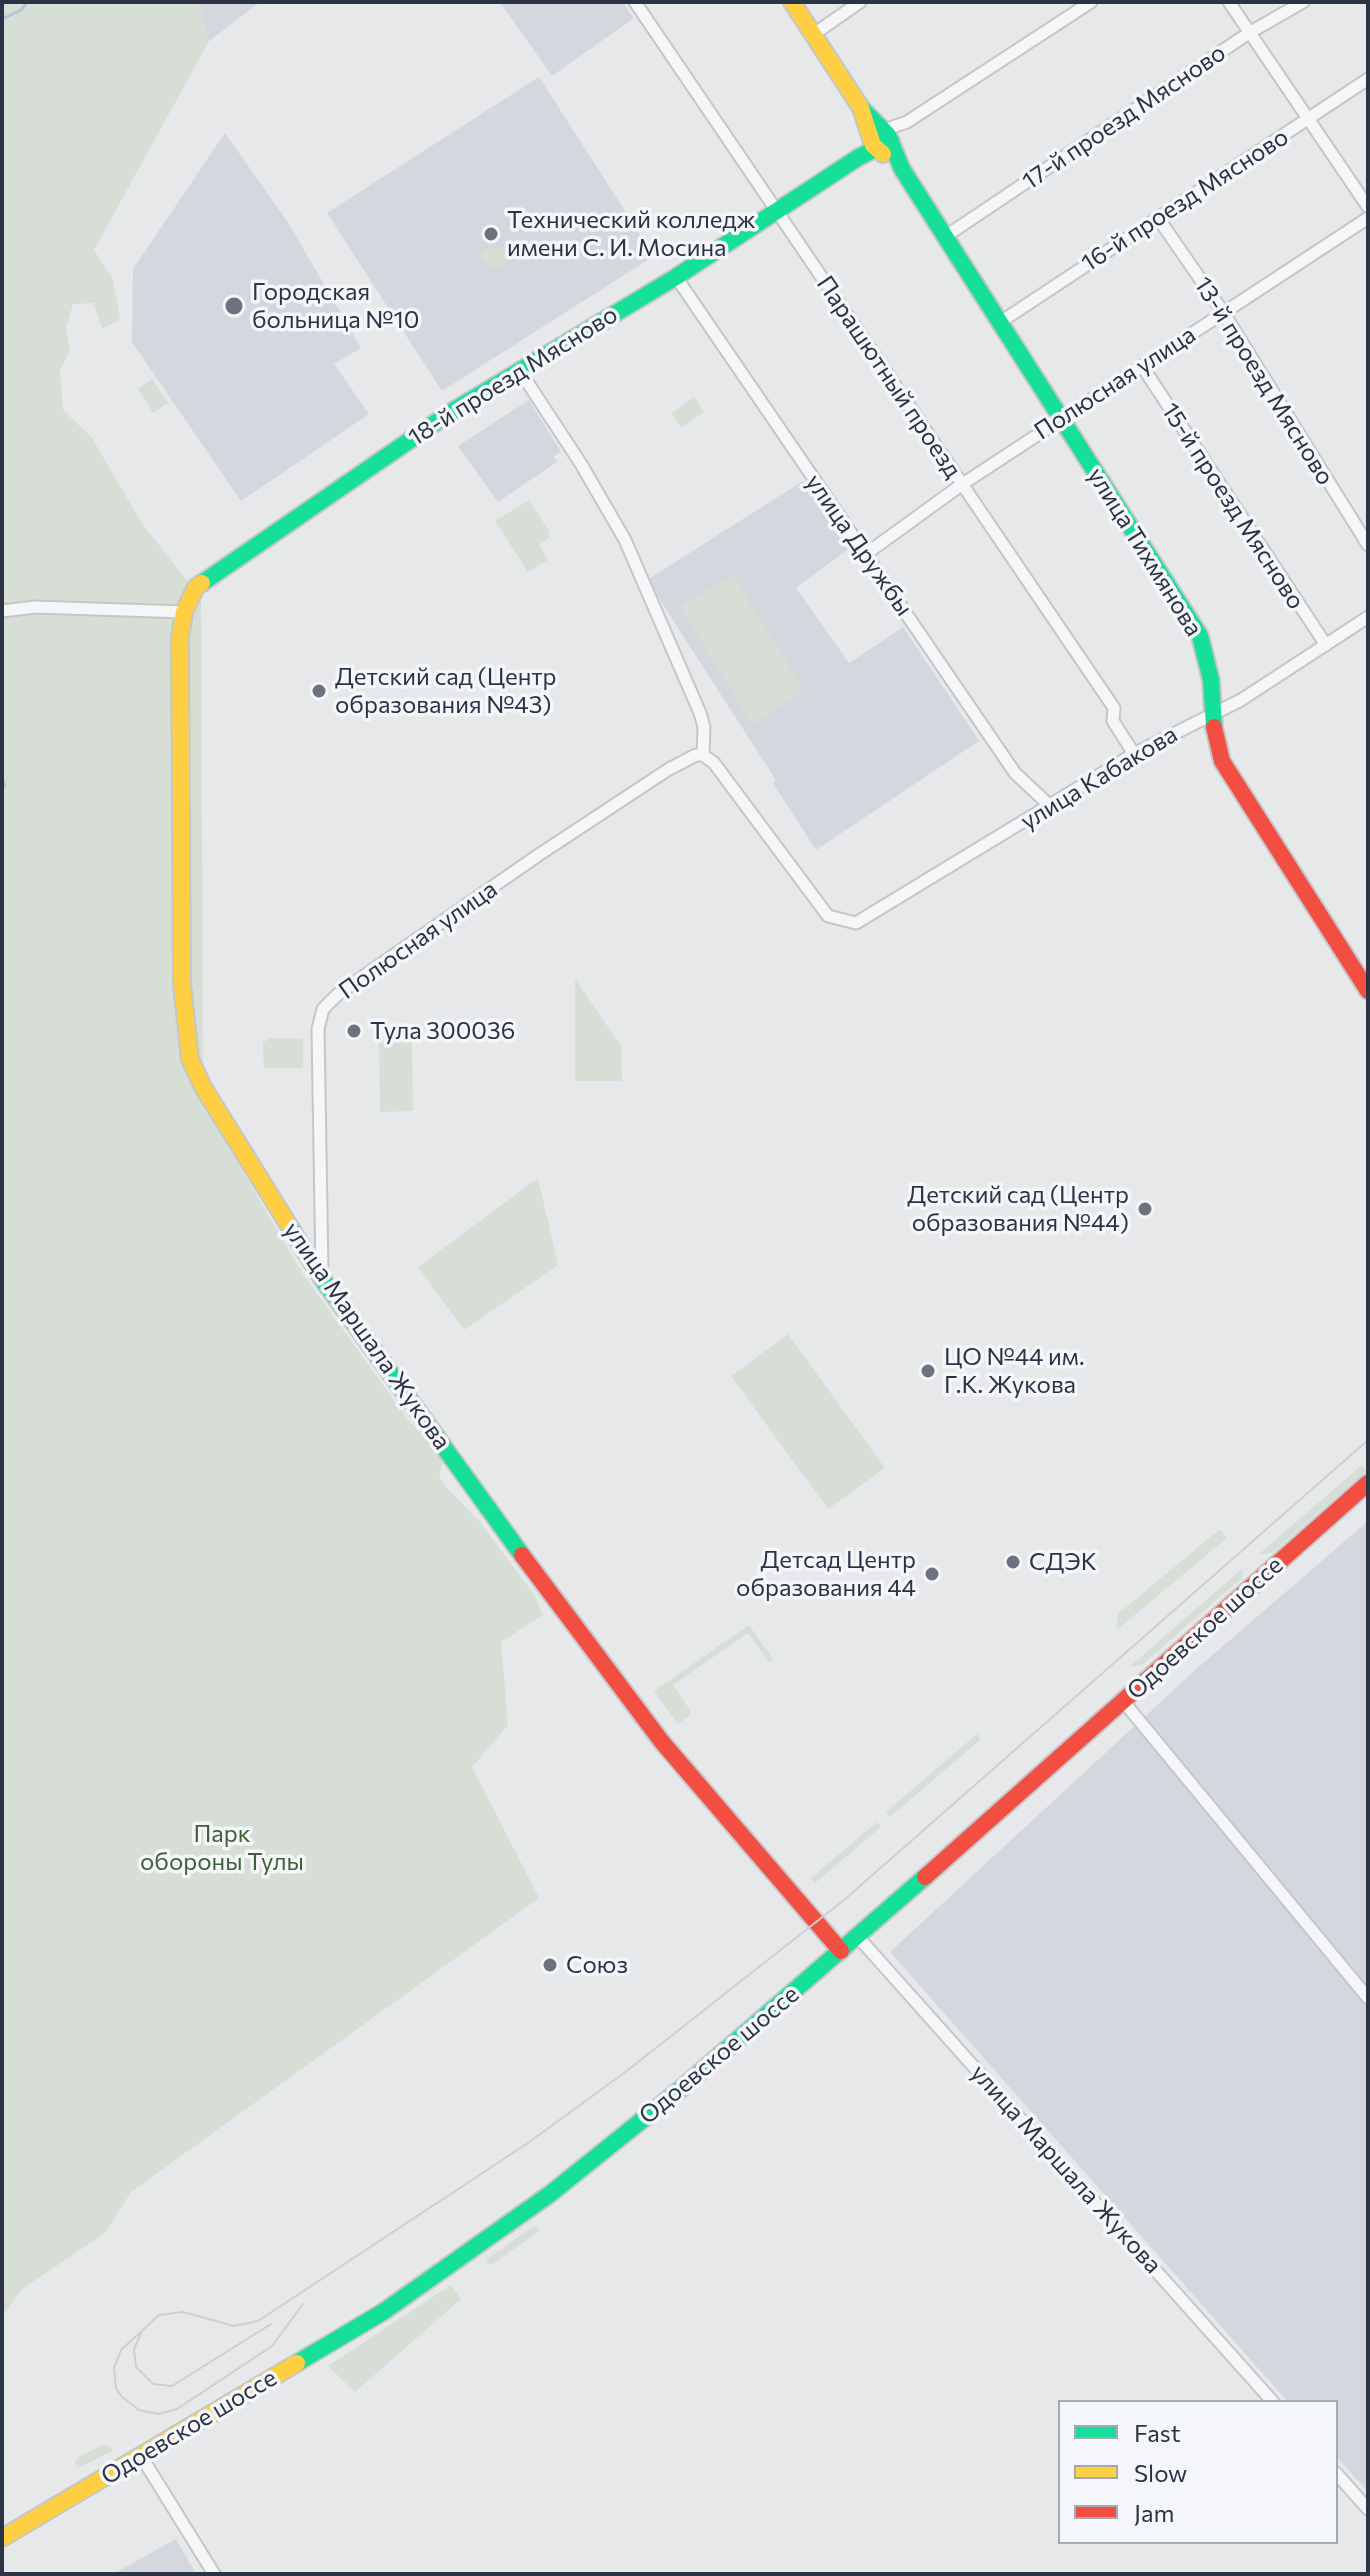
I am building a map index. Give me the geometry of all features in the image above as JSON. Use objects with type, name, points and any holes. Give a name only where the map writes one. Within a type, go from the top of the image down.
[{"type":"street","name":"Парашютный проезд","points":[[635,2],[1114,708],[1113,721],[1134,754]]},
{"type":"street","points":[[792,2],[881,140]]},
{"type":"street","points":[[814,34],[860,2]]},
{"type":"street","name":"18-й проезд Мясново","points":[[184,612],[196,587],[389,453],[676,277],[1091,2]]},
{"type":"street","points":[[1229,2],[1368,207]]},
{"type":"street","name":"17-й проезд Мясново","points":[[946,236],[1249,33],[1267,26],[1303,2]]},
{"type":"street","name":"16-й проезд Мясново","points":[[1002,321],[1368,79]]},
{"type":"street","name":"улица Тихмянова","points":[[881,140],[1002,321],[1200,636],[1206,651],[1215,713],[1214,736],[1222,761],[1368,991]]},
{"type":"street","name":"13-й проезд Мясново","points":[[1158,218],[1223,312],[1368,545]]},
{"type":"street","name":"Полюсная улица","points":[[866,554],[961,485],[1368,218]]},
{"type":"street","name":"улица Дружбы","points":[[676,277],[1015,773],[1050,806]]},
{"type":"street","name":"15-й проезд Мясново","points":[[1142,366],[1326,645]]},
{"type":"street","points":[[520,371],[581,464],[625,540],[700,713],[704,727],[703,755]]},
{"type":"street","points":[[2,611],[67,607],[184,612]]},
{"type":"street","name":"улица Маршала Жукова","points":[[184,612],[180,638],[182,984],[190,1059],[217,1114],[323,1280],[662,1742],[841,1951]]},
{"type":"street","name":"улица Кабакова","points":[[703,755],[714,763],[828,916],[844,923],[862,922],[1134,754],[1215,713],[1368,617]]},
{"type":"street","name":"Полюсная улица","points":[[323,1280],[319,1230],[318,1029],[323,1009],[338,994],[540,854],[669,769],[696,755],[703,755]]},
{"type":"street","name":"Одоевское шоссе","points":[[2,2538],[383,2312],[500,2230],[682,2088],[858,1937],[1368,1483]]},
{"type":"street","points":[[1123,1701],[1368,1998]]},
{"type":"street","name":"улица Маршала Жукова","points":[[858,1937],[1271,2400]]},
{"type":"street","points":[[141,2456],[214,2574]]},
{"type":"street","points":[[1338,2475],[1368,2509]]},
{"type":"shaded area","points":[[198,2],[260,2],[209,41]]},
{"type":"shaded area","points":[[500,2],[622,2],[634,18],[552,76]]},
{"type":"shaded area","name":"Технический колледж имени С. И. Мосина","points":[[539,77],[654,256],[442,391],[327,213]]},
{"type":"shaded area","name":"Городская больница №10","points":[[225,133],[289,224],[361,348],[334,364],[369,414],[241,501],[132,342],[133,269]]},
{"type":"shaded area","points":[[529,400],[561,452],[554,456],[557,462],[498,502],[458,446]]},
{"type":"shaded area","points":[[803,481],[851,547],[796,588],[849,663],[903,627],[979,741],[816,850],[773,783],[776,780],[647,580]]},
{"type":"shaded area","points":[[1368,1521],[1368,2492],[1338,2458],[1338,2400],[1286,2400],[890,1952],[1193,1672]]},
{"type":"shaded area","points":[[176,2539],[196,2574],[113,2574]]},
{"type":"green space","name":"Парк обороны Тулы","points":[[2,2],[198,2],[209,41],[94,250],[113,279],[120,319],[102,329],[94,303],[73,304],[66,328],[70,351],[60,370],[63,410],[92,438],[141,522],[201,599],[203,1077],[237,1133],[229,1148],[303,1274],[409,1421],[430,1443],[443,1463],[439,1476],[445,1486],[479,1521],[535,1596],[543,1615],[501,1642],[508,1725],[472,1767],[539,1898],[131,2192],[105,2233],[22,2289],[2,2317]]},
{"type":"green space","points":[[523,243],[526,248],[495,269],[481,259],[482,250]]},
{"type":"green space","points":[[152,379],[168,403],[153,413],[138,389]]},
{"type":"green space","points":[[694,397],[704,412],[681,428],[671,413]]},
{"type":"green space","points":[[529,500],[549,531],[549,538],[539,545],[548,560],[528,572],[495,521]]},
{"type":"green space","points":[[733,575],[804,690],[752,725],[680,606]]},
{"type":"green space","points":[[575,979],[621,1046],[622,1081],[575,1081]]},
{"type":"green space","points":[[269,1038],[303,1039],[303,1068],[264,1068],[263,1043]]},
{"type":"green space","points":[[412,1042],[413,1111],[380,1112],[379,1043]]},
{"type":"green space","points":[[538,1178],[558,1265],[464,1330],[418,1267]]},
{"type":"green space","points":[[788,1334],[885,1468],[828,1509],[731,1376]]},
{"type":"green space","points":[[1362,1465],[1366,1471],[1272,1553],[1259,1554]]},
{"type":"green space","points":[[1220,1529],[1227,1538],[1119,1628],[1116,1626],[1119,1613]]},
{"type":"green space","points":[[1243,1568],[1242,1578],[1142,1665],[1129,1667]]},
{"type":"green space","points":[[749,1625],[773,1659],[769,1662],[748,1633],[673,1685],[690,1710],[689,1716],[678,1724],[654,1691]]},
{"type":"green space","points":[[977,1734],[981,1739],[890,1817],[886,1812]]},
{"type":"green space","points":[[877,1822],[881,1827],[815,1883],[811,1878]]},
{"type":"green space","points":[[535,2225],[540,2231],[491,2265],[487,2263],[487,2259]]},
{"type":"green space","points":[[451,2285],[461,2299],[355,2392],[328,2366]]},
{"type":"green space","points":[[105,2444],[114,2450],[78,2468],[75,2462],[79,2457]]},
{"type":"waterway","points":[[2,19],[21,10],[27,2]]},
{"type":"waterway","points":[[2,778],[5,786]]},
{"type":"tram line","points":[[303,2304],[272,2346],[177,2409],[158,2414],[139,2410],[116,2388],[114,2368],[121,2350],[159,2315],[183,2312],[234,2326],[258,2321],[528,2143],[628,2070],[844,1900],[1368,1440]]},
{"type":"tram line","points":[[141,2333],[134,2349],[136,2367],[153,2384],[172,2386],[271,2324]]},
{"type":"traffic: fast","points":[[861,108],[888,135],[902,169],[1200,636],[1211,680],[1214,727]]},
{"type":"traffic: fast","points":[[202,583],[451,412],[676,277],[859,157],[891,141]]},
{"type":"traffic: fast","points":[[288,1224],[323,1280],[522,1555]]},
{"type":"traffic: fast","points":[[297,2363],[383,2312],[550,2194],[682,2088],[925,1877]]},
{"type":"traffic: slow","points":[[792,2],[861,108],[873,145],[883,154]]},
{"type":"traffic: slow","points":[[202,583],[196,587],[184,612],[180,638],[182,984],[190,1059],[203,1087],[288,1224]]},
{"type":"traffic: slow","points":[[2,2538],[297,2363]]},
{"type":"traffic: jam","points":[[1214,727],[1222,761],[1368,991]]},
{"type":"traffic: jam","points":[[925,1877],[1368,1483]]},
{"type":"traffic: jam","points":[[522,1555],[662,1742],[841,1951]]},
{"type":"place","name":"Технический колледж имени С. И. Мосина","points":[[491,234]]},
{"type":"place","name":"Городская больница №10","points":[[234,306]]},
{"type":"place","name":"Детский сад (Центр образования №43)","points":[[319,691]]},
{"type":"place","name":"Тула 300036","points":[[354,1031]]},
{"type":"place","name":"Детский сад (Центр образования №44)","points":[[1145,1209]]},
{"type":"place","name":"ЦО №44 им. Г.К. Жукова","points":[[928,1371]]},
{"type":"place","name":"СДЭК","points":[[1013,1562]]},
{"type":"place","name":"Детсад Центр образования 44","points":[[932,1574]]},
{"type":"place","name":"Союз","points":[[550,1965]]}]
